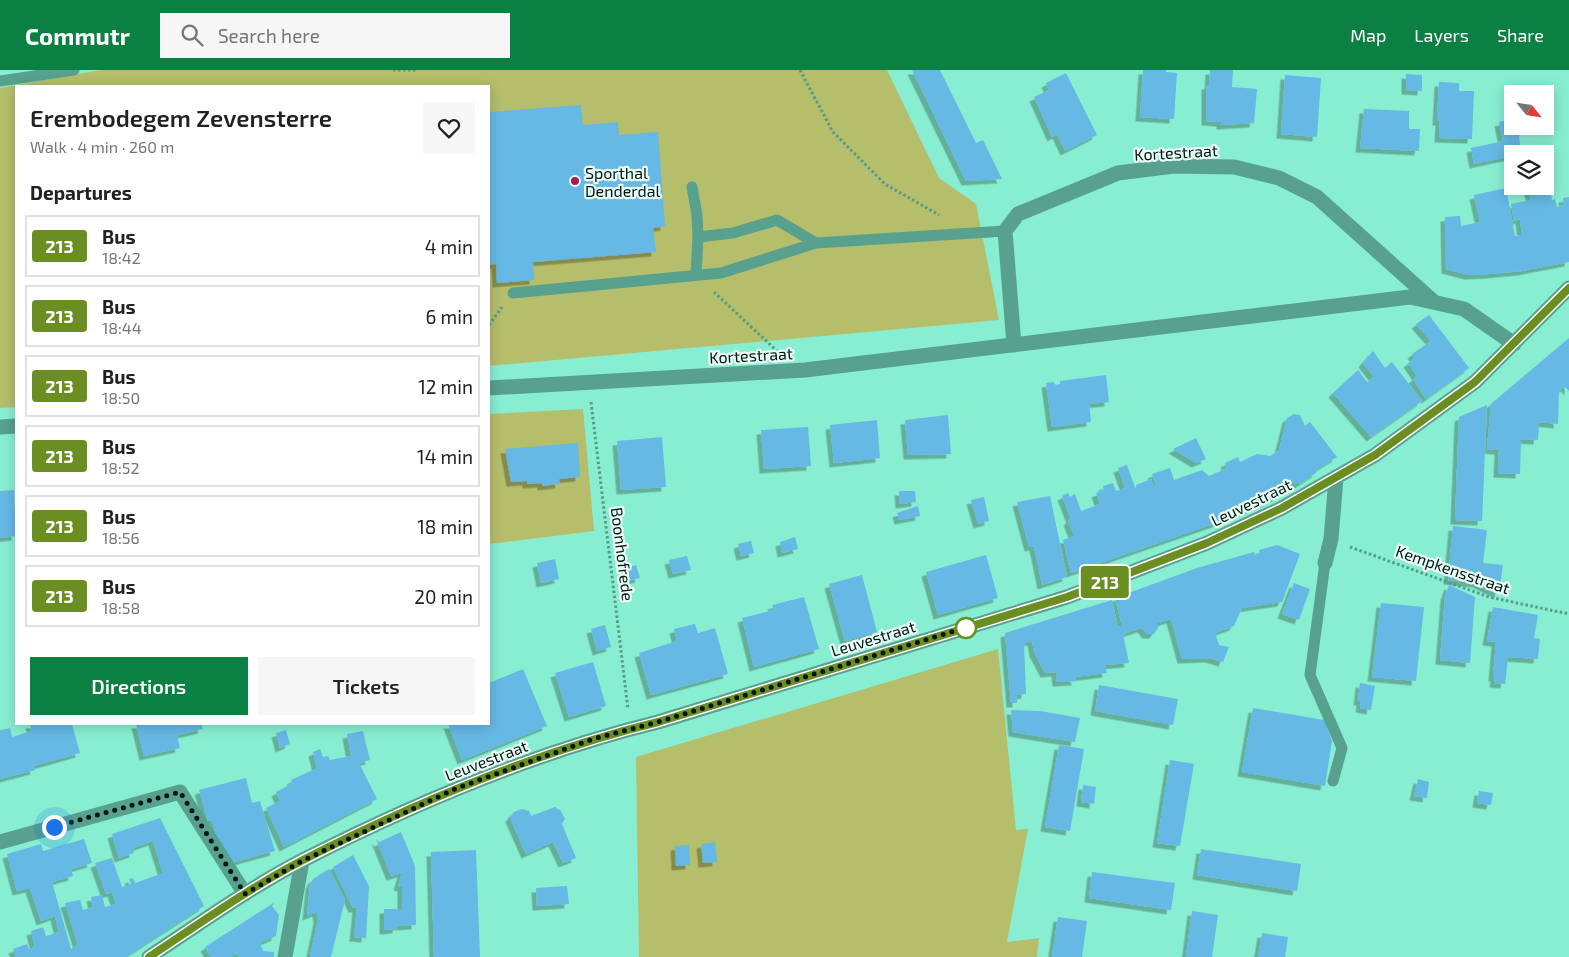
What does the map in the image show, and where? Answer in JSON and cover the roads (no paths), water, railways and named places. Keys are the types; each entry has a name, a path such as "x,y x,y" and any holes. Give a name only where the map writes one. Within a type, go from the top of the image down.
{"street":[{"name":"Kortestraat","path":"1005,231 1018,214 1118,173 1174,166 1234,167 1279,178 1317,197 1434,302"},
{"path":"1005,231 1014,345"},
{"name":"Leuvestraat","path":"149,957 245,894 302,861 457,788 593,739 1067,597 1207,543 1282,508 1375,455 1475,382 1569,288"},
{"name":"Kortestraat","path":"490,388 798,370 1410,297 1464,309 1514,344"},
{"path":"0,427 15,426"},
{"path":"1325,564 1331,539 1336,478"},
{"path":"0,842 180,792 245,894"},
{"path":"286,957 302,861"}],"lane":[{"path":"0,81 74,70"},
{"path":"692,187 697,215 696,275"},
{"path":"698,237 733,233 777,220 816,244"},
{"path":"513,293 721,273 816,244 1005,231"},
{"path":"1325,564 1310,675 1342,748 1333,780"}],"place":[{"name":"Sporthal Denderdal","path":"575,181"}]}
